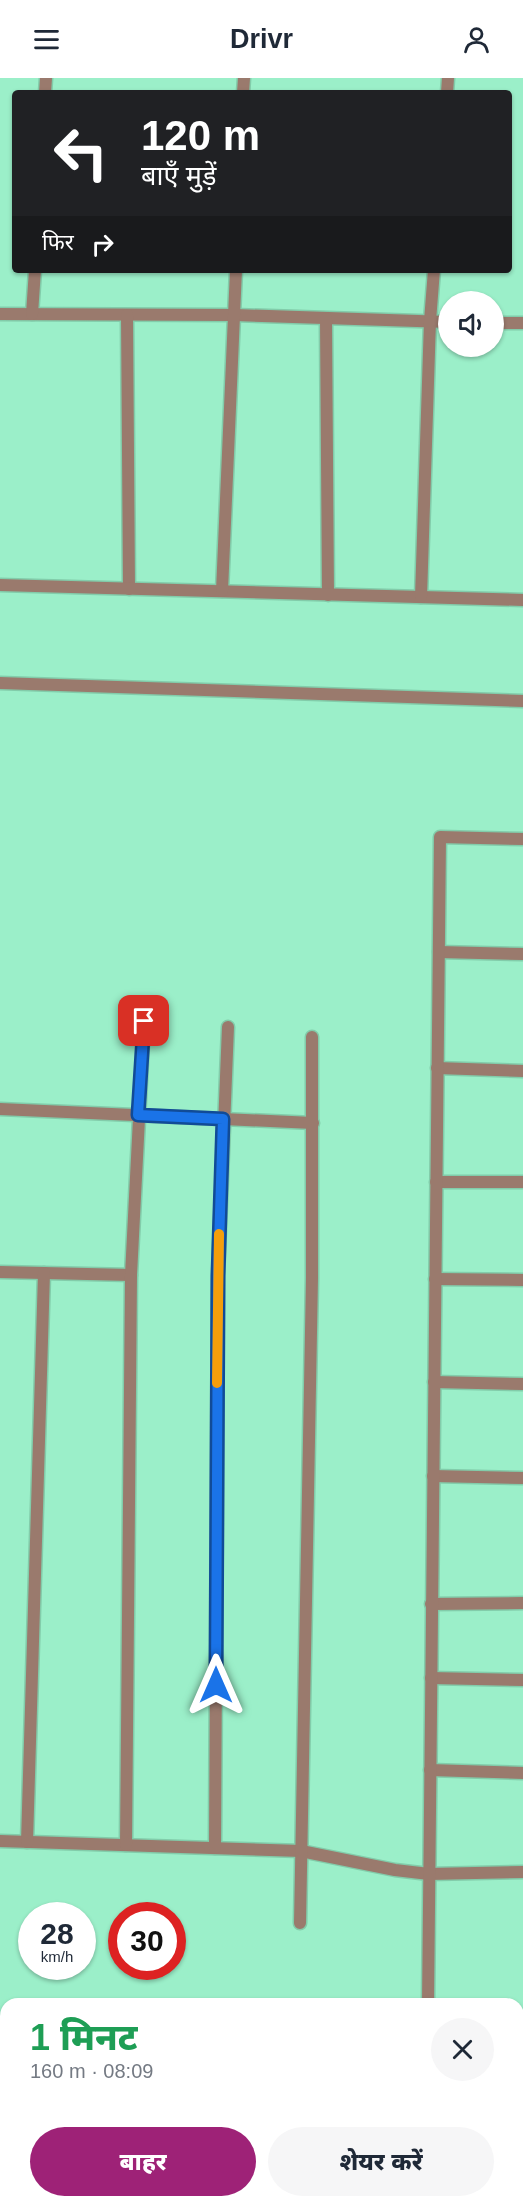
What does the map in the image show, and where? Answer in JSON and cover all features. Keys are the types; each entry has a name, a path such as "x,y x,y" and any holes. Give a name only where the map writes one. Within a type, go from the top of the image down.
{"street":[{"path":"32,314 35,273"},
{"path":"222,591 236,273"},
{"path":"421,597 430,321 434,273"},
{"path":"0,314 235,315 438,321"},
{"path":"127,315 129,589"},
{"path":"326,319 328,595"},
{"path":"504,322 523,323"},
{"path":"0,585 523,600"},
{"path":"0,683 523,701"},
{"path":"428,1998 440,837 523,838"},
{"path":"439,952 523,954"},
{"path":"126,1845 131,1275 144,1021"},
{"path":"215,1848 218,1276 228,1027"},
{"path":"300,1923 312,1301 312,1037"},
{"path":"437,1068 523,1071"},
{"path":"0,1108 313,1123"},
{"path":"436,1182 523,1182"},
{"path":"0,1272 131,1275"},
{"path":"27,1842 44,1273"},
{"path":"435,1279 523,1280"},
{"path":"434,1382 523,1384"},
{"path":"433,1476 523,1479"},
{"path":"432,1604 523,1603"},
{"path":"431,1678 523,1680"},
{"path":"430,1770 523,1773"},
{"path":"0,1841 302,1851 395,1870 429,1874 523,1872"}],"slow traffic":[{"path":"217,1383 219,1234"}],"route":[{"path":"144,1021 138,1115 223,1119 218,1276 216,1685"}]}
